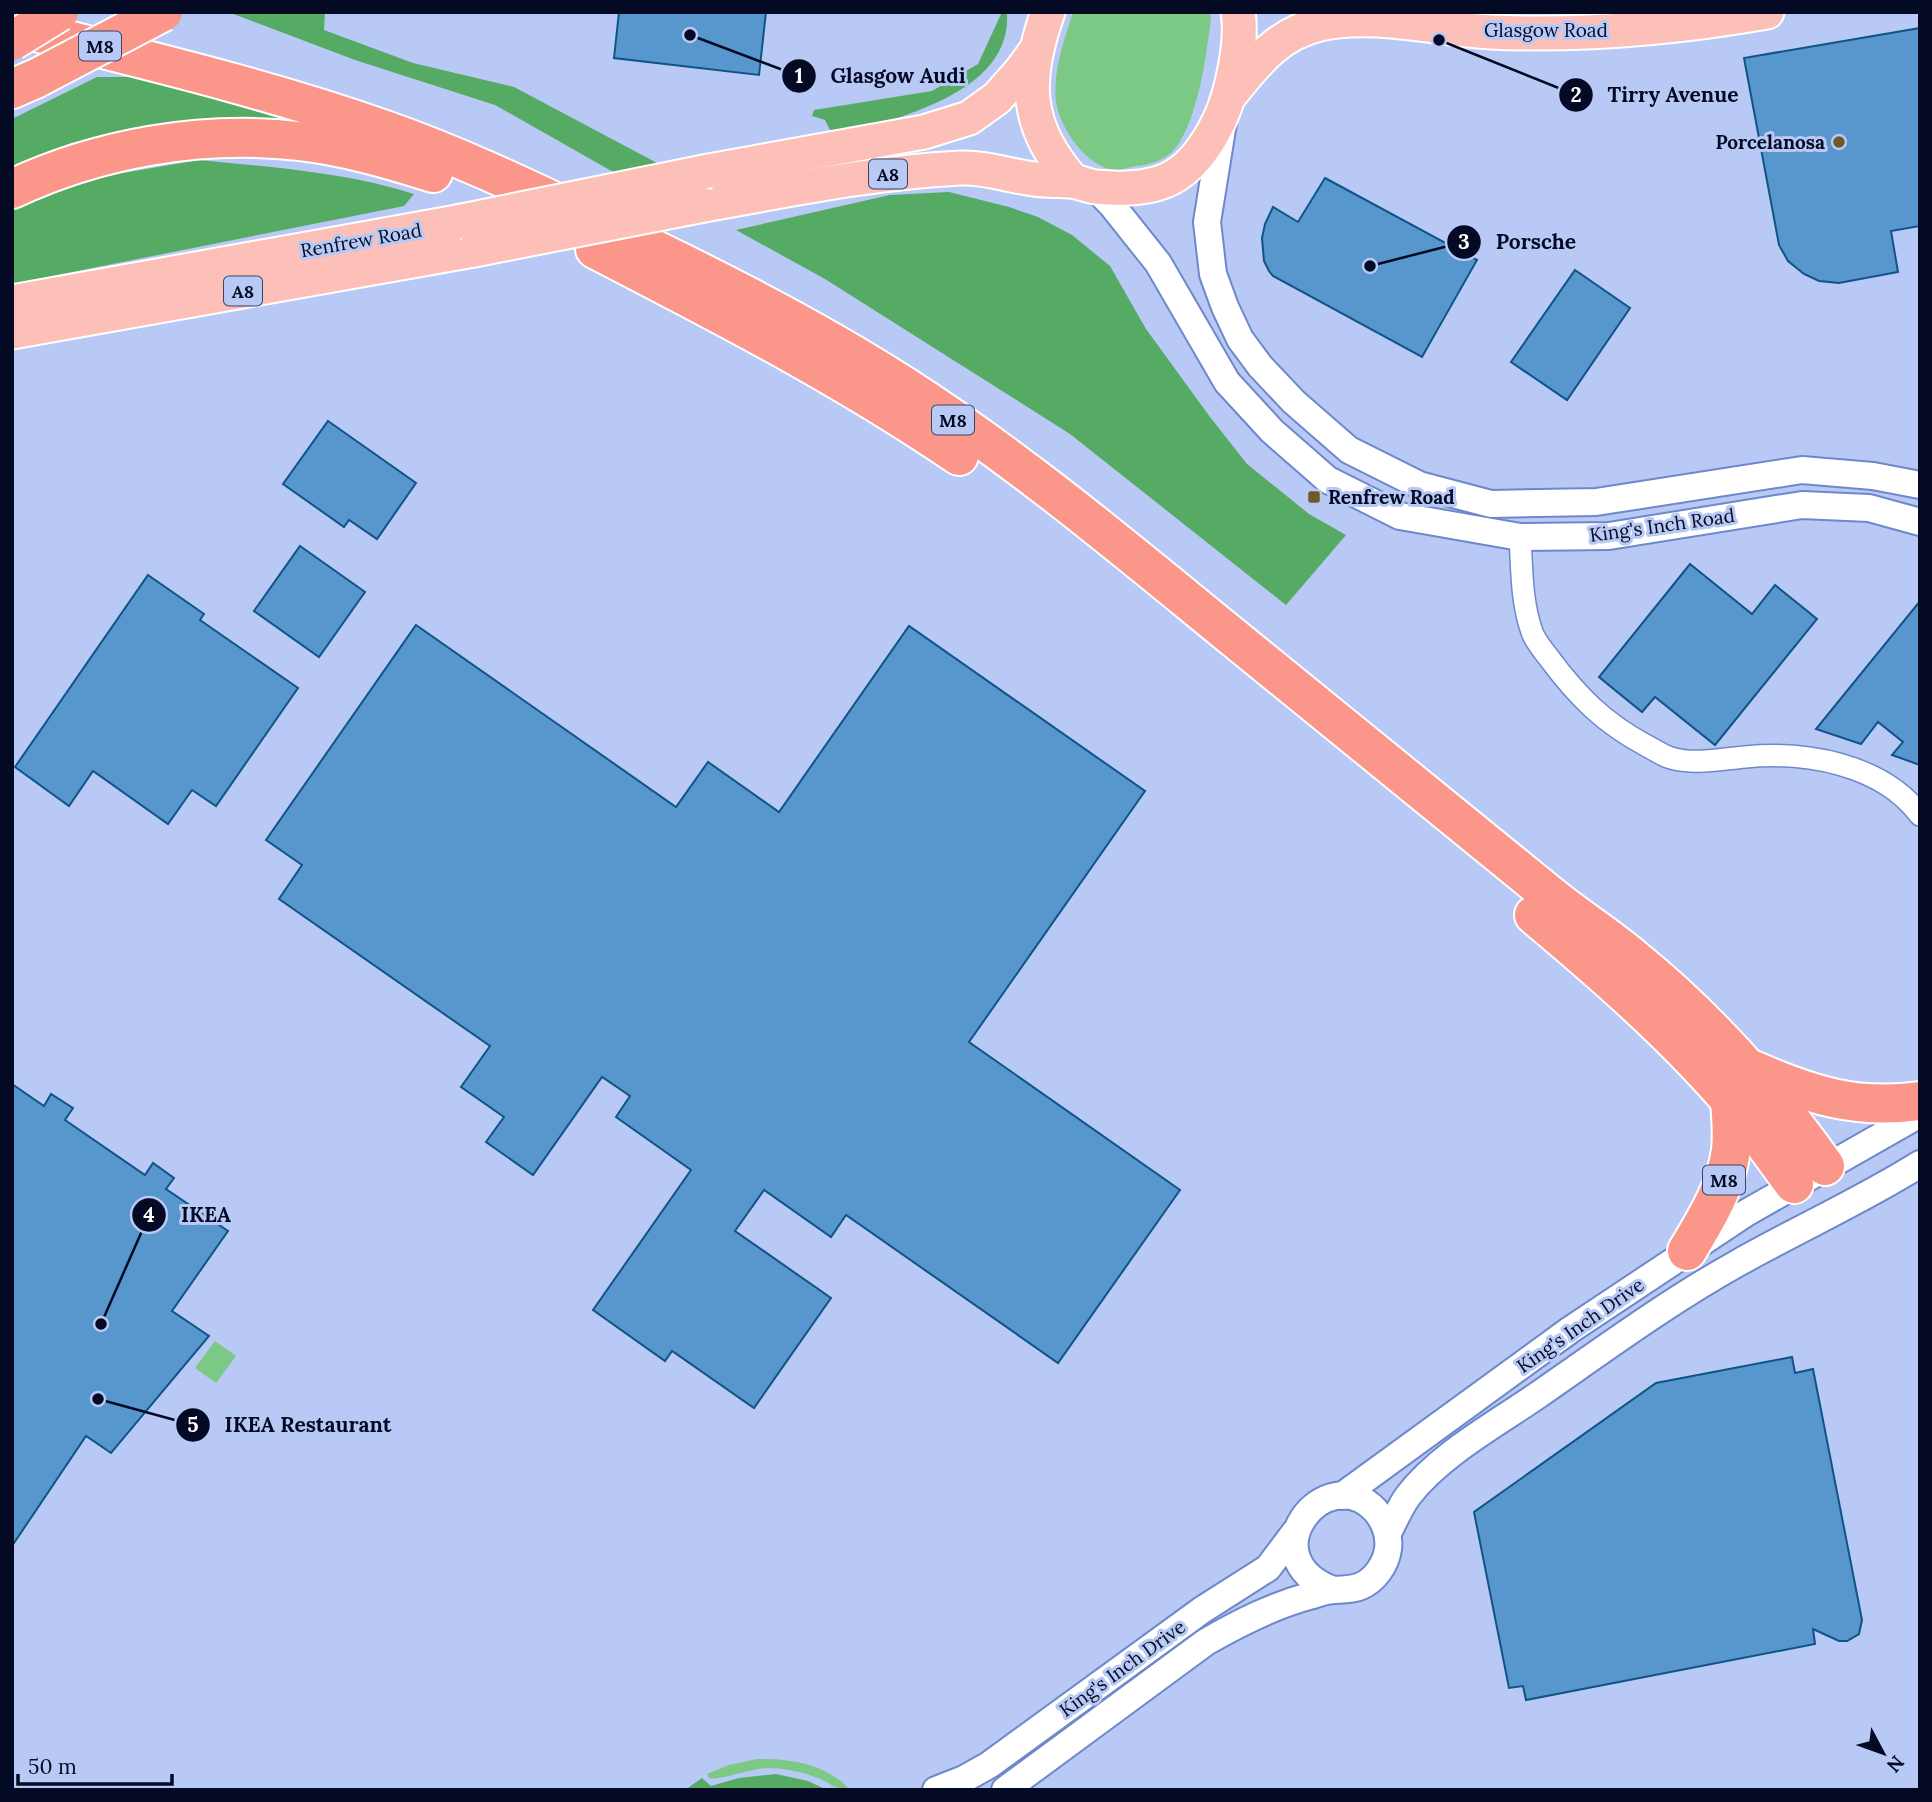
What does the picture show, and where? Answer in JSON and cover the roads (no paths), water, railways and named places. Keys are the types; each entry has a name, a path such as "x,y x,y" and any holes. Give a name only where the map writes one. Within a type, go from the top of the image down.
{"highway":[{"name":"M8","path":"12,41 59,12"},
{"name":"M8","path":"25,83 163,12"},
{"name":"M8","path":"12,26 289,99 453,155 665,254 799,323 863,361 988,443 1132,555 1551,896 1632,957 1707,1024 1739,1084 1810,1175"},
{"name":"M8","path":"12,188 56,171 154,145 212,139 274,139 327,145 388,159 443,176 575,238 849,385 925,433 1066,534 1573,947 1689,1055 1739,1084 1796,1089 1843,1101 1875,1105 1920,1101"},
{"name":"M8","path":"1687,1251 1715,1203 1727,1171 1739,1084"}],"main road":[{"path":"1043,24 1031,77 1037,124 1055,161 1083,184 1143,189 1167,181 1201,154 1227,102 1240,23 1238,12"},
{"name":"Glasgow Road","path":"1227,102 1273,45 1319,24 1399,18 1489,32 1550,33 1692,23 1767,12"},
{"name":"Renfrew Road","path":"12,332 466,236 709,171 925,132 968,118 1002,92 1043,24"},
{"name":"Renfrew Road","path":"12,303 466,236 704,205 901,171 964,167 1000,171 1033,179 1083,184"}],"street":[{"name":"King's Inch Road","path":"1227,102 1207,222 1213,274 1221,297 1240,339 1260,366 1294,402 1349,450 1419,485 1491,504 1595,502 1802,470 1873,476 1920,485"},
{"name":"King's Inch Road","path":"1083,184 1111,204 1158,264 1227,382 1272,431 1328,480 1400,516 1520,537 1609,536 1802,505 1870,508 1920,522"},
{"path":"1520,537 1525,602 1532,634 1573,691 1620,732 1671,758 1714,762 1745,757 1813,757 1888,785 1920,815"},
{"name":"King's Inch Drive","path":"936,1790 989,1765 1202,1610 1268,1568 1312,1506 1326,1498 1342,1496 1570,1330 1687,1251 1810,1175 1920,1114"},
{"name":"King's Inch Drive","path":"1005,1790 1206,1642 1238,1623 1294,1601 1333,1590 1361,1586 1374,1577 1384,1565 1389,1547 1388,1534 1408,1496 1422,1480 1462,1448 1676,1300 1738,1263 1920,1164"},
{"path":"1810,1175 1849,1205"},
{"path":"1810,1175 1817,1222"},
{"path":"1342,1496 1358,1499 1372,1507 1382,1518 1388,1534"},
{"path":"1295,1532 1296,1554 1305,1574 1317,1584 1333,1590"},
{"path":"911,1790 921,1790"}],"place":[{"name":"Glasgow Audi","path":"690,35"},
{"name":"Tirry Avenue","path":"1439,40"},
{"name":"Porcelanosa","path":"1839,142"},
{"name":"Porsche","path":"1370,266"},
{"name":"Renfrew Road","path":"1314,497"},
{"name":"IKEA","path":"101,1324"},
{"name":"IKEA Restaurant","path":"98,1399"}]}
